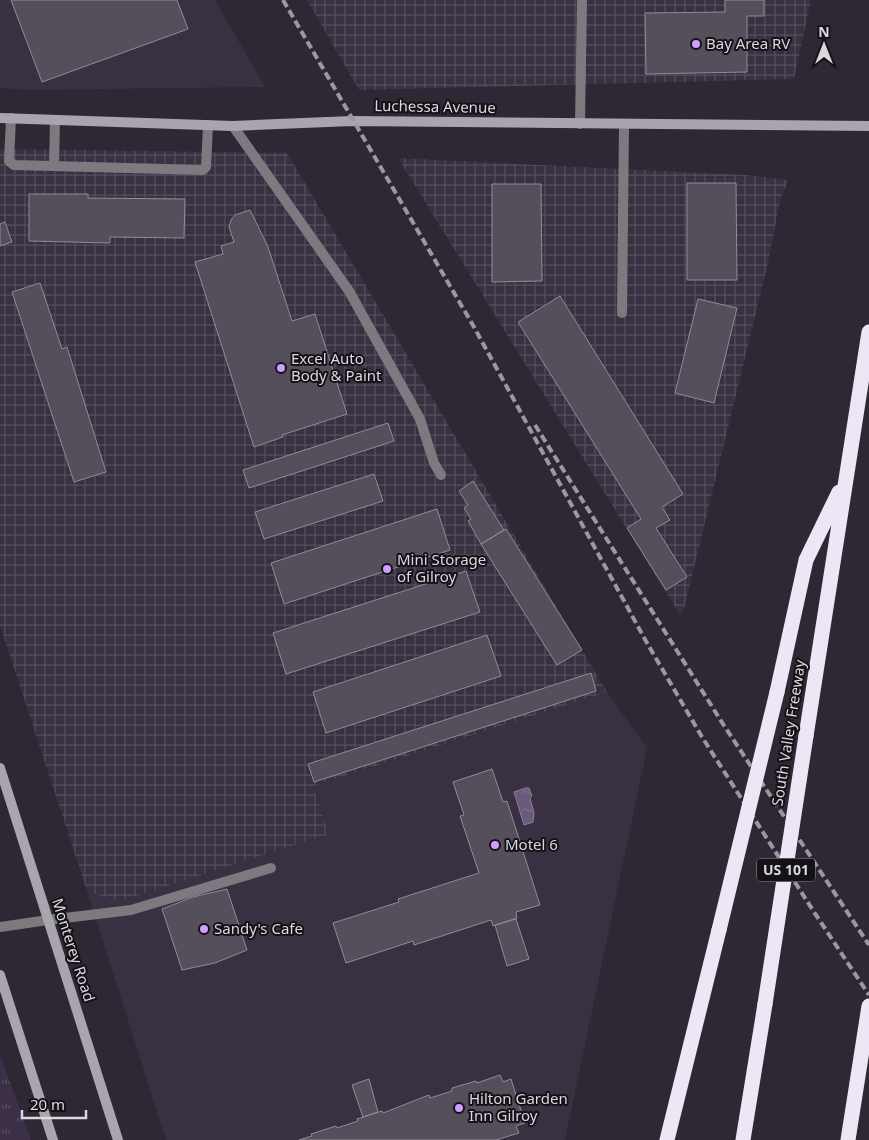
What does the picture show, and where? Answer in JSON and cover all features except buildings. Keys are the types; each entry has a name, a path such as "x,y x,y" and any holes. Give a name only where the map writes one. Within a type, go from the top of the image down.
{"highway":[{"name":"South Valley Freeway","path":"744,1140 869,332"},
{"path":"667,1140 777,692 806,560 846,477"},
{"path":"849,1136 869,1006"}],"street":[{"path":"580,124 582,0"},
{"name":"Luchessa Avenue","path":"0,118 233,126 352,121 869,126"},
{"path":"11,118 9,161 14,165 203,170 206,167 208,125"},
{"path":"54,166 55,120"},
{"path":"622,314 624,124"},
{"path":"233,126 349,291 420,419 434,463 440,475"},
{"name":"Monterey Road","path":"0,768 118,1140"},
{"path":"0,927 131,910 271,868"},
{"path":"0,975 53,1140"}],"shaded area":[{"path":"0,0 215,0 265,87 28,90 0,88"},
{"path":"307,0 811,0 794,79 359,90"},
{"path":"0,149 287,153 607,692 313,786 329,834 120,901 91,893 88,894 0,625"},
{"path":"398,158 745,175 788,180 780,201 768,263 684,609 680,615"},
{"path":"607,692 647,748 565,1140 166,1140 88,894 91,893 120,901 329,834 313,786"}],"green space":[{"path":"0,1055 31,1140 0,1140"}],"water":[{"path":"529,788 532,796 530,798 534,813 533,822 524,825 514,792"}],"railway":[{"path":"283,0 474,327 647,643 702,737 869,995"},
{"path":"535,425 723,724 869,945"}],"place":[{"name":"Bay Area RV","path":"696,44"},
{"name":"Excel Auto Body & Paint","path":"281,368"},
{"name":"Mini Storage of Gilroy","path":"387,569"},
{"name":"Motel 6","path":"495,845"},
{"name":"Sandy's Cafe","path":"204,929"},
{"name":"Hilton Garden Inn Gilroy","path":"459,1108"}]}
